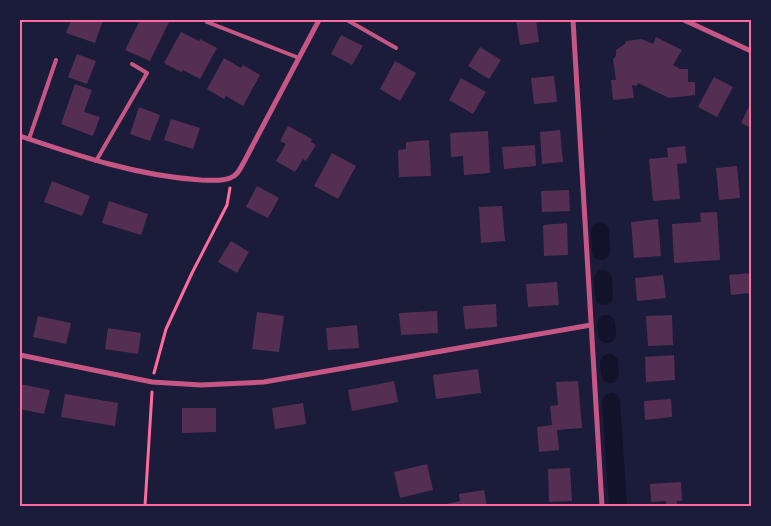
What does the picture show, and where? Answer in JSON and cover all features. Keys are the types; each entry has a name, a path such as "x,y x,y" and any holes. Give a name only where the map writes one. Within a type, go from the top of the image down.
{"street":[{"path":"20,136 96,161 131,170 171,178 227,179 235,175 245,160 319,20"},
{"path":"573,20 602,506"},
{"path":"684,20 751,51"},
{"path":"20,355 152,382 201,385 264,382 591,325"}],"lane":[{"path":"347,20 396,48"},
{"path":"207,22 299,58"},
{"path":"29,139 56,60"},
{"path":"96,161 147,73 132,64"}],"path":[{"path":"146,506 152,382 166,329 227,205 230,190 227,179"}],"building":[{"path":"71,20 103,20 95,43 66,33"},
{"path":"140,20 170,20 150,61 125,50"},
{"path":"516,20 536,20 539,42 520,45"},
{"path":"181,32 217,48 200,79 164,63"},
{"path":"341,35 363,46 352,65 331,54"},
{"path":"656,37 682,50 673,65 678,69 688,69 688,82 695,82 695,95 669,98 638,83 637,86 632,85 634,98 613,100 611,80 616,80 613,59 616,56 616,50 625,44 626,41 642,39 653,44"},
{"path":"480,47 501,60 489,79 468,66"},
{"path":"77,54 96,61 87,84 68,77"},
{"path":"224,58 241,68 243,65 260,75 243,106 226,96 224,99 207,89"},
{"path":"395,61 416,73 400,101 380,89"},
{"path":"554,76 557,102 534,104 531,78"},
{"path":"714,77 733,87 717,117 698,107"},
{"path":"461,78 486,92 473,114 449,100"},
{"path":"75,84 92,90 84,112 100,117 93,136 61,124"},
{"path":"751,102 751,128 741,123"},
{"path":"139,107 160,115 150,141 130,134"},
{"path":"171,119 200,128 193,149 164,140"},
{"path":"288,126 312,139 311,142 316,145 306,161 303,159 295,172 276,161 286,144 280,141"},
{"path":"560,130 563,162 542,164 540,132"},
{"path":"488,131 490,173 464,175 463,156 451,157 450,133"},
{"path":"429,140 431,176 399,177 398,150 406,149 406,142"},
{"path":"535,145 536,166 504,169 502,147"},
{"path":"685,146 687,163 677,164 680,199 653,201 649,159 668,157 667,148"},
{"path":"332,153 356,166 338,199 314,186"},
{"path":"737,166 740,198 719,200 716,168"},
{"path":"52,181 90,196 82,216 44,202"},
{"path":"257,186 279,198 268,218 246,207"},
{"path":"569,190 570,211 542,212 541,191"},
{"path":"109,201 148,214 141,235 102,223"},
{"path":"502,206 505,241 481,243 479,207"},
{"path":"717,212 720,260 674,263 672,224 701,222 700,213"},
{"path":"658,219 661,256 634,258 631,222"},
{"path":"567,223 568,255 544,256 543,225"},
{"path":"231,241 249,252 237,273 218,262"},
{"path":"751,273 751,293 731,295 729,275"},
{"path":"663,275 666,298 637,301 635,278"},
{"path":"557,282 559,305 528,307 526,284"},
{"path":"496,304 497,327 465,329 463,306"},
{"path":"437,311 438,333 401,335 399,313"},
{"path":"257,312 284,316 279,352 252,349"},
{"path":"672,315 673,345 648,346 646,316"},
{"path":"38,316 71,323 66,344 33,337"},
{"path":"357,325 359,348 328,350 326,328"},
{"path":"108,328 141,333 138,354 105,349"},
{"path":"674,355 675,380 646,382 645,357"},
{"path":"478,369 481,393 436,399 433,375"},
{"path":"394,381 398,402 352,411 348,390"},
{"path":"578,381 582,428 557,430 559,450 539,452 537,427 552,425 550,406 558,405 556,382"},
{"path":"20,384 50,390 44,414 20,409"},
{"path":"65,394 118,403 115,426 61,417"},
{"path":"671,399 672,417 645,420 644,401"},
{"path":"303,403 306,424 275,429 272,408"},
{"path":"182,408 216,408 216,432 182,433"},
{"path":"427,464 433,490 400,498 394,472"},
{"path":"570,468 572,501 549,502 548,469"},
{"path":"681,482 682,501 677,501 677,506 667,506 666,501 651,502 650,484"},
{"path":"484,490 487,506 438,506 460,501 459,494"}],"waterway":[{"path":"600,231 601,251"},
{"path":"603,279 604,296"},
{"path":"606,324 607,334"},
{"path":"609,363 610,374"},
{"path":"611,402 618,506"}]}
